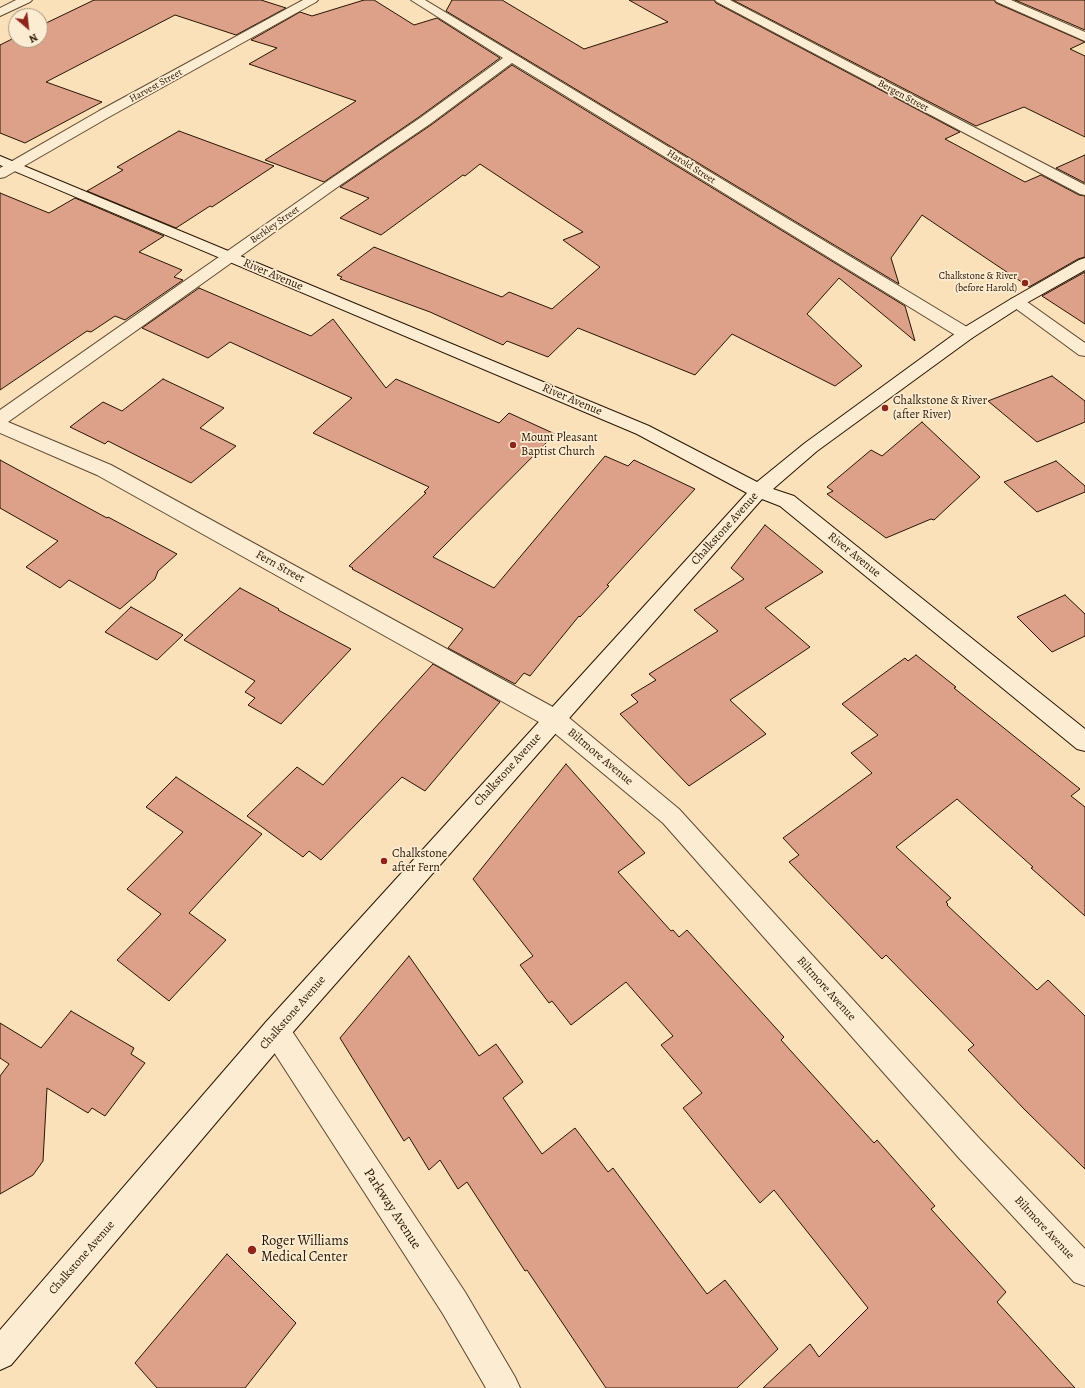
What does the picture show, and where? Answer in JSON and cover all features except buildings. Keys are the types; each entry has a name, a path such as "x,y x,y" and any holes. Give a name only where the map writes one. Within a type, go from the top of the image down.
{"street":[{"path":"0,12 26,0"},
{"name":"Harvest Street","path":"5,167 312,0"},
{"name":"Harold Street","path":"417,0 642,136 796,232 966,334"},
{"name":"Bergen Street","path":"721,0 1085,192"},
{"path":"1001,0 1085,37"},
{"name":"Berkley Street","path":"0,419 425,121 511,58"},
{"name":"River Avenue","path":"5,167 230,257 643,430 759,491 787,501 1085,742"},
{"name":"Chalkstone Avenue","path":"0,1354 276,1032 759,491 811,446 966,334 1017,302 1085,263"},
{"path":"1017,302 1085,351"},
{"name":"Fern Street","path":"0,426 104,470 554,719"},
{"name":"Biltmore Avenue","path":"554,719 671,816 969,1148 1085,1271"},
{"name":"Parkway Avenue","path":"276,1032 454,1303 504,1388"}],"place":[{"name":"Chalkstone & River (before Harold)","path":"1025,283"},
{"name":"Chalkstone & River (after River)","path":"885,408"},
{"name":"Mount Pleasant Baptist Church","path":"513,445"},
{"name":"Chalkstone after Fern","path":"384,861"},
{"name":"Roger Williams Medical Center","path":"252,1250"}]}
